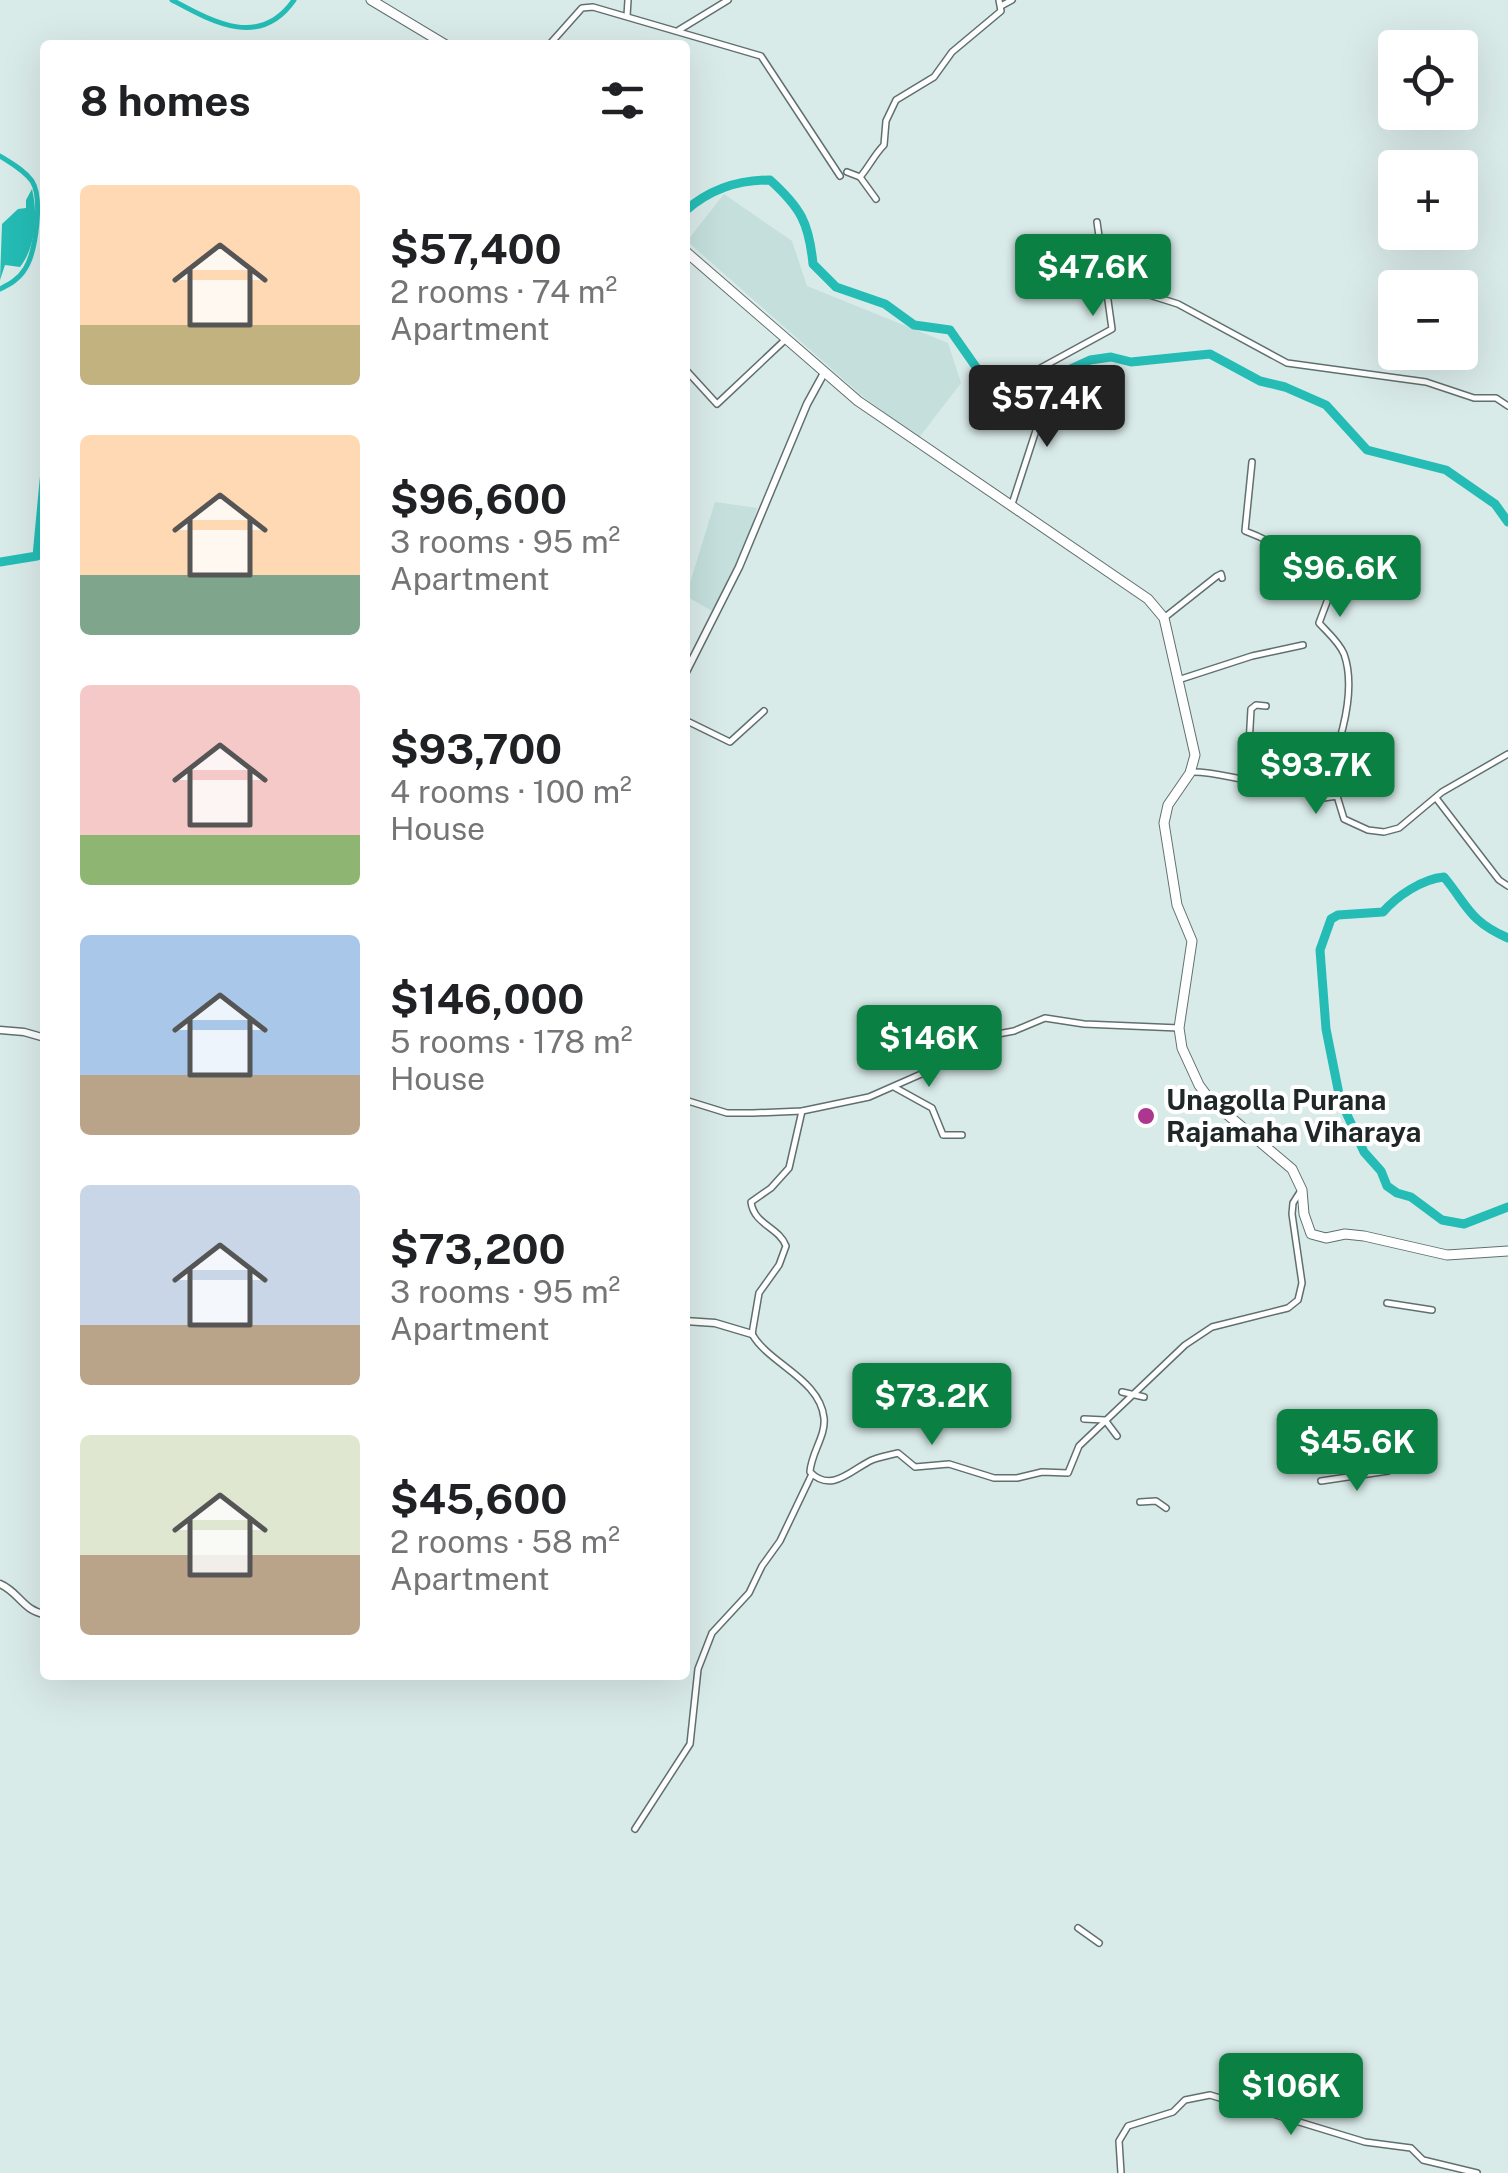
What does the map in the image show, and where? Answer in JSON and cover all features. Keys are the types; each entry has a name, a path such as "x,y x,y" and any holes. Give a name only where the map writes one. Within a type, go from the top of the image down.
{"highway":[{"path":"370,0 438,40"},
{"path":"690,255 858,401 1148,599 1164,618 1196,755 1190,772 1168,805 1164,823 1177,905 1192,941 1178,1028 1183,1053 1210,1100 1283,1158 1302,1190 1310,1234 1318,1238 1364,1236 1447,1255 1508,1250"}],"main road":[{"path":"690,664 739,567 799,420 824,372"},
{"path":"0,1030 40,1037"},
{"path":"690,1321 715,1323 752,1334"},
{"path":"0,1584 8,1587 26,1609 40,1613"}],"street":[{"path":"627,16 628,0"},
{"path":"679,30 728,0"},
{"path":"860,177 884,145 886,121 896,100 934,77 952,52 994,19 1000,3 1012,0"},
{"path":"553,40 586,6 761,56 840,176"},
{"path":"847,172 860,177 876,198"},
{"path":"1011,506 1042,412 1032,380 1037,370 1110,333 1098,222"},
{"path":"1105,281 1178,304 1287,363 1426,382 1474,398 1496,398 1508,406"},
{"path":"690,374 717,404 786,340"},
{"path":"1252,462 1245,531 1267,539 1323,585 1328,599 1319,623 1346,659 1350,680 1344,730 1317,800"},
{"path":"1164,618 1218,574 1222,578"},
{"path":"1178,680 1252,656 1303,645"},
{"path":"1247,780 1251,709 1266,706"},
{"path":"690,722 730,742 764,711"},
{"path":"1190,772 1262,782 1271,773 1295,783 1317,800 1338,796 1344,818 1368,830 1384,832 1400,828 1436,798 1508,754"},
{"path":"1436,798 1499,880 1508,886"},
{"path":"690,1102 727,1114 802,1110 869,1097 944,1064 987,1036 1045,1018 1084,1024 1178,1028"},
{"path":"894,1087 932,1108 944,1135 962,1135"},
{"path":"635,1828 690,1744 698,1669 712,1633 749,1593 780,1541 812,1474 812,1456 824,1428 822,1410 809,1390 752,1334 759,1293 786,1246 779,1234 758,1218 751,1202 789,1168 802,1110"},
{"path":"812,1474 832,1482 869,1461 898,1453 915,1466 949,1464 994,1478 1068,1473 1074,1453 1185,1346 1212,1328 1288,1308 1298,1300 1302,1283 1292,1203 1302,1190"},
{"path":"1387,1303 1432,1310"},
{"path":"1122,1392 1144,1397"},
{"path":"1084,1419 1105,1420"},
{"path":"1105,1420 1117,1436"},
{"path":"1322,1481 1388,1472"},
{"path":"1140,1502 1156,1501 1166,1508"},
{"path":"1078,1928 1099,1944"},
{"path":"1120,2173 1119,2141 1128,2126 1172,2112 1186,2100 1210,2095 1365,2142 1412,2148 1423,2160 1476,2173"}],"shaded area":[{"path":"724,194 792,241 807,286 948,343 961,383 918,439 860,394 690,244 690,237"},
{"path":"715,502 757,508 744,554 712,611 690,598 690,583"}],"water":[{"path":"32,189 35,219 29,250 20,267 5,265 0,280 2,224 18,209 26,208"}],"waterway":[{"path":"172,0 236,27 266,24 294,0"},
{"path":"0,156 32,181 38,212 29,261 20,276 0,289"},
{"path":"690,207 724,187 770,180 796,208 806,227 813,264 836,287 885,304 914,325 950,330 983,377 1008,398 1090,360 1111,357 1131,362 1210,354 1260,381 1326,405 1367,450 1446,470 1495,504 1508,522"},
{"path":"0,562 37,556 40,524"},
{"path":"1508,938 1477,919 1444,877 1410,889 1383,912 1338,915 1331,919 1320,950 1326,1029 1340,1099 1364,1152 1381,1171 1387,1186 1411,1197 1442,1220 1464,1224 1508,1207"}],"place":[{"name":"Unagolla Purana Rajamaha Viharaya","path":"1146,1116"}]}
